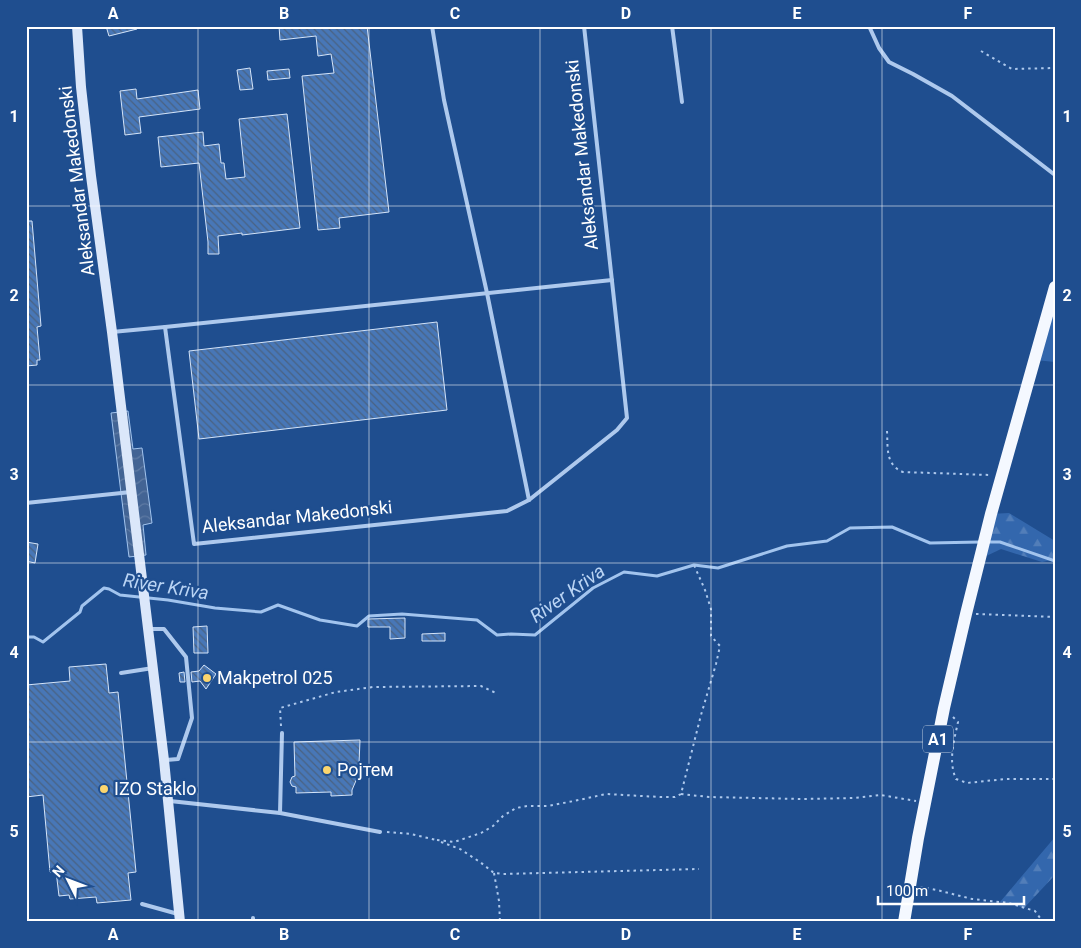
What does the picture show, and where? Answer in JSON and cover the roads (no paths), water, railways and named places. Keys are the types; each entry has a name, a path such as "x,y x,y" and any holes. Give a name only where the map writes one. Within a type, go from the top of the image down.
{"main road":[{"name":"Aleksandar Makedonski","path":"77,26 81,87 91,176 148,629"},
{"name":"A1","path":"904,922 918,838 944,708 966,614 991,514 1055,287"},
{"path":"148,629 180,918"}],"lane":[{"path":"432,26 444,100 487,293 529,500"},
{"name":"Aleksandar Makedonski","path":"165,328 194,544 507,511 529,500 617,430 627,418 584,26"},
{"path":"672,26 682,102"},
{"path":"869,26 888,62 952,96 1055,174"},
{"path":"112,332 165,328 612,280"},
{"path":"26,503 131,492"},
{"path":"148,629 164,628 186,657 192,718 178,759 164,760"},
{"path":"121,673 153,668"},
{"path":"280,813 282,733"},
{"path":"168,801 280,813 380,832"},
{"path":"142,904 180,918"}],"water":[{"path":"128,411 133,449 142,448 152,523 143,525 146,555 129,557 111,413"}],"waterway":[{"name":"River Kriva","path":"26,637 34,637 43,642 80,612 82,606 104,588 120,595 168,600 215,608 261,612 278,605 320,620 357,626 369,616 402,614 477,620 497,635 535,635 593,588 624,572 657,576 694,565 718,568 787,546 827,541 850,528 892,527 930,543 980,542"},
{"name":"River Kriva","path":"986,542 1000,542 1055,561"}],"place":[{"name":"Makpetrol 025","path":"207,678"},
{"name":"Ројтем","path":"327,770"},
{"name":"IZO Staklo","path":"104,789"}]}
